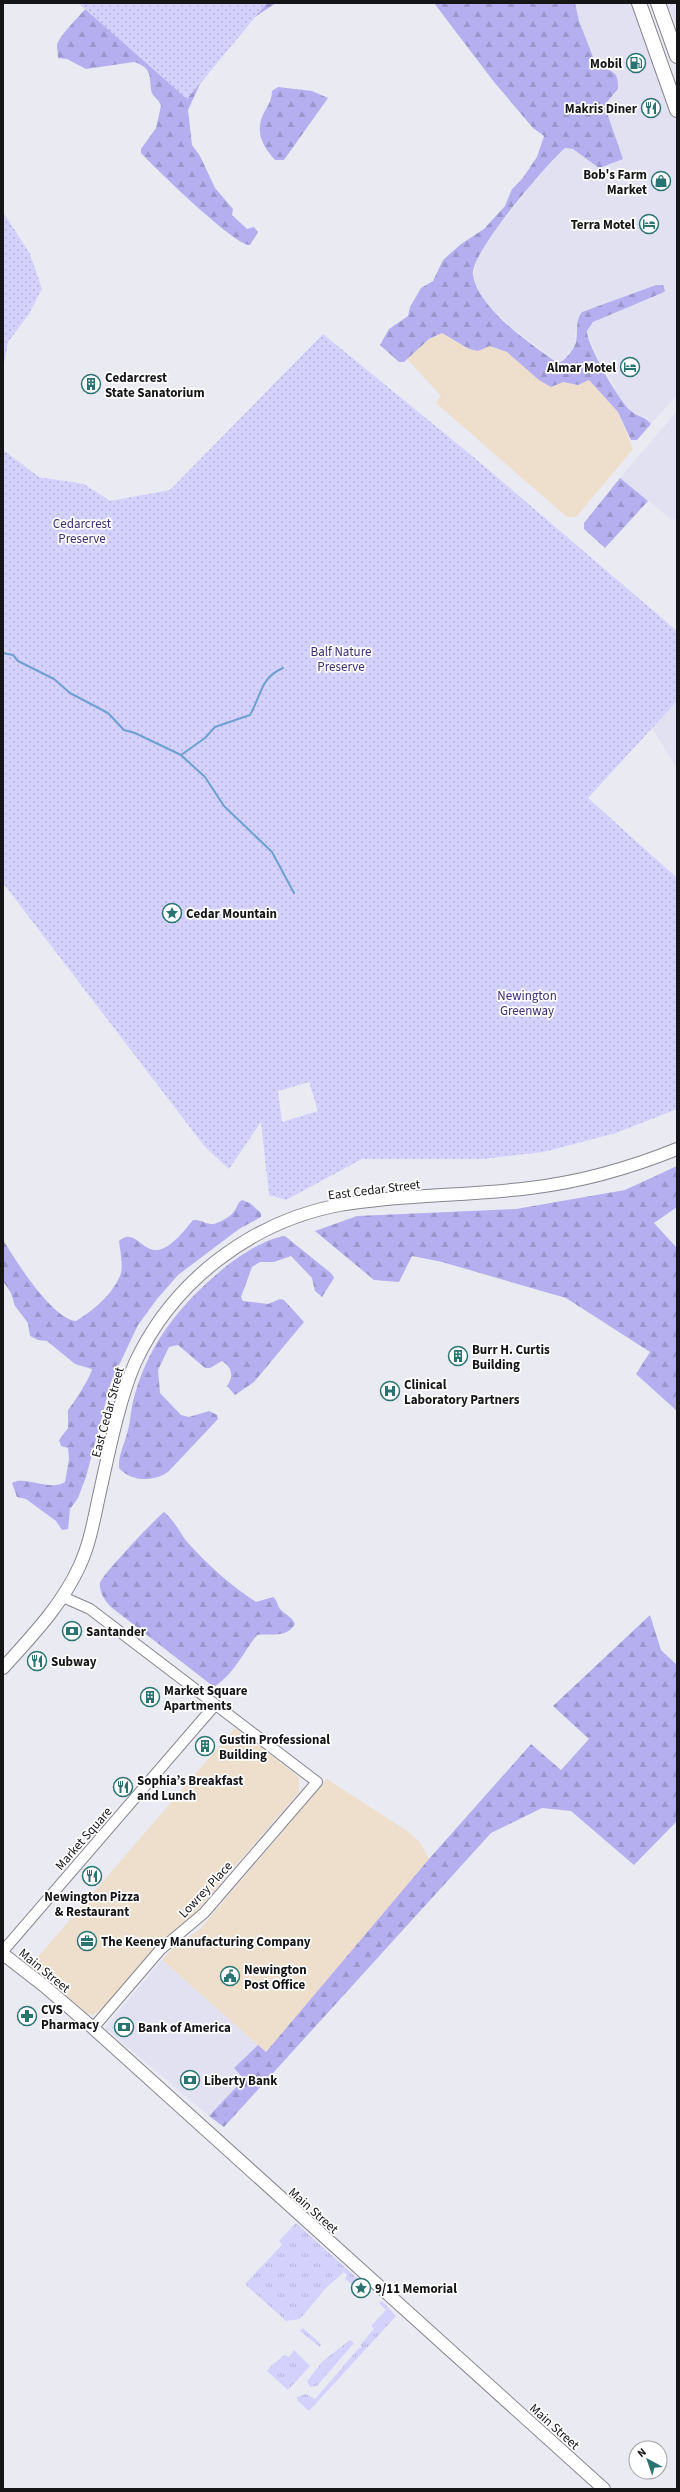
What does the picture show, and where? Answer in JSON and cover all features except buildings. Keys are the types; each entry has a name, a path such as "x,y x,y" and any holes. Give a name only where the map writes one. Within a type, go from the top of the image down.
{"highway":[{"path":"639,3 677,110"},
{"path":"658,3 677,56 660,60"}],"main road":[{"name":"East Cedar Street","path":"3,1668 39,1629 63,1597 80,1564 91,1534 128,1380 146,1341 170,1306 198,1276 237,1246 272,1227 302,1214 358,1202 543,1186 608,1172 677,1149"},
{"name":"Main Street","path":"3,1953 93,2028 604,2489"}],"street":[{"path":"63,1597 90,1609 215,1705"},
{"name":"Lowrey Place","path":"93,2028 160,1950 204,1913 317,1782 215,1705"},
{"name":"Market Square","path":"3,1953 215,1705"}],"shaded area":[{"path":"575,3 635,3 677,124 677,395 651,424 647,418 630,411 616,394 614,385 597,358 587,331 593,322 656,296 662,293 665,288 656,285 582,312 575,334 576,343 562,361 558,363 512,328 493,310 481,296 473,276 477,259 488,240 534,182 565,148 573,149 590,159 597,167 623,159 606,110 607,102 616,93 615,72 595,62 579,21"},
{"path":"667,3 677,3 677,29 671,12"},
{"path":"442,333 469,349 478,351 490,346 507,352 539,380 551,387 563,382 578,385 589,380 618,412 633,449 576,517 567,517 436,403 441,396 407,359 412,352 430,339"},
{"path":"677,411 677,518 672,520 620,478"},
{"path":"677,701 677,769 652,728"},
{"path":"235,1728 299,1777 299,1792 187,1922 161,1941 106,2006 93,2015 88,2014 31,1965"},
{"path":"327,1779 407,1831 419,1841 429,1859 266,2052 162,1960 175,1946 199,1930"},
{"path":"162,1960 258,2045 234,2068 244,2079 209,2116 105,2028"}],"green space":[{"path":"78,3 267,3 187,99"},
{"path":"91,3 276,3 250,20 200,84 188,110 192,145 200,156 215,188 233,209 232,215 247,229 254,227 258,232 250,245 242,242 213,220 141,153 141,149 156,128 161,106 152,93 148,71 145,68 134,62 86,69 67,59 58,58 58,41"},
{"path":"434,3 575,3 579,21 595,62 612,71 617,77 618,89 607,102 606,110 623,159 599,168 573,149 565,148 542,172 496,230 475,264 473,275 477,288 495,313 507,325 558,363 566,357 575,345 578,319 582,312 656,285 663,285 665,291 662,293 593,322 587,331 592,348 619,397 631,411 646,419 651,424 637,440 631,440 618,412 589,380 578,385 563,382 551,387 539,380 507,352 490,346 478,351 469,349 442,333 429,339 404,362 399,362 380,345 389,329 408,316 410,307 421,288 433,281 443,260 461,244 484,229 505,206 512,189 522,179 537,157 544,136 533,128 494,82"},
{"path":"278,87 312,91 328,98 284,160 275,160 264,145 260,135 260,123 262,117 270,101 272,91"},
{"path":"3,212 30,254 42,289 29,314 8,342 3,369"},
{"name":"Balf Nature Preserve","path":"323,334 477,460 677,631 677,701 588,798 677,878 677,1109 616,1133 543,1152 483,1159 362,1159 286,1200 269,1195 261,1122 229,1169 205,1147 3,883 3,450 39,477 84,484 110,501 170,490","holes":["309,1082 318,1111 282,1122 278,1091"]},
{"path":"620,478 648,501 605,548 584,529 584,523"},
{"path":"677,1166 677,1207 654,1223 677,1248 677,1411 636,1374 650,1352 566,1298 442,1262 412,1256 399,1282 374,1280 315,1231 357,1216 516,1209 625,1190"},
{"path":"242,1200 250,1203 261,1213 261,1217 239,1229 178,1275 157,1299 138,1325 111,1382 86,1477 78,1498 70,1509 68,1529 62,1530 56,1521 26,1499 17,1497 12,1483 24,1481 45,1485 59,1485 65,1482 69,1459 68,1448 61,1446 59,1440 68,1428 68,1410 82,1390 92,1369 75,1364 47,1341 38,1340 30,1336 28,1323 15,1306 11,1293 3,1281 3,1240 35,1288 56,1310 67,1318 76,1321 103,1300 118,1280 122,1265 119,1241 124,1237 134,1238 152,1250 163,1249 173,1242 193,1220 199,1220 209,1224 217,1223 234,1212 239,1202"},
{"path":"285,1236 332,1274 334,1278 322,1297 315,1291 312,1278 291,1256 274,1262 260,1262 252,1267 241,1297 243,1301 268,1304 280,1299 284,1300 304,1322 254,1382 235,1395 227,1386 231,1379 231,1372 225,1363 222,1361 210,1368 205,1368 178,1345 169,1347 158,1370 160,1393 181,1415 189,1417 209,1411 217,1415 218,1419 168,1472 156,1478 150,1479 136,1478 124,1473 119,1468 119,1463 128,1430 135,1394 149,1357 169,1324 194,1295 230,1263 261,1244 278,1237"},
{"path":"164,1512 168,1515 188,1543 220,1575 256,1602 273,1597 283,1612 291,1618 295,1624 291,1629 282,1634 257,1635 233,1670 214,1687 111,1607 100,1590 100,1583 118,1559"},
{"path":"650,1615 661,1650 677,1665 677,1821 634,1865 571,1811 542,1808 491,1833 224,2127 209,2116 244,2079 234,2068 258,2045 266,2052 429,1859 531,1744 561,1770 589,1739 553,1706"},
{"path":"296,2223 370,2290 366,2295 345,2279 347,2275 344,2272 326,2288 300,2319 286,2321 245,2284 282,2245 279,2241"},
{"path":"382,2301 396,2316 309,2411 297,2400 297,2397 306,2394 315,2399 359,2348 362,2347 360,2345 374,2329 371,2326 386,2310 379,2303"},
{"path":"303,2328 321,2344 320,2347 300,2331"},
{"path":"350,2340 354,2343 317,2386 310,2387 307,2381 323,2361"},
{"path":"294,2350 310,2366 288,2390 267,2371 273,2364 285,2355 289,2357"}],"waterway":[{"path":"3,653 13,655 18,661 54,679 70,693 108,713 124,730 135,733 181,755 205,777 224,806 272,852 294,893"},
{"path":"181,755 205,738 215,727 250,715 262,687 275,672 283,668"}],"place":[{"name":"Mobil","path":"636,63"},
{"name":"Makris Diner","path":"651,108"},
{"name":"Bob's Farm Market","path":"661,181"},
{"name":"Terra Motel","path":"649,224"},
{"name":"Almar Motel","path":"630,367"},
{"name":"Cedarcrest State Sanatorium","path":"91,384"},
{"name":"Cedar Mountain","path":"172,913"},
{"name":"Burr H. Curtis Building","path":"458,1356"},
{"name":"Clinical Laboratory Partners","path":"390,1391"},
{"name":"Santander","path":"72,1631"},
{"name":"Subway","path":"37,1661"},
{"name":"Market Square Apartments","path":"150,1697"},
{"name":"Gustin Professional Building","path":"205,1746"},
{"name":"Sophia’s Breakfast and Lunch","path":"123,1787"},
{"name":"Newington Pizza & Restaurant","path":"92,1876"},
{"name":"The Keeney Manufacturing Company","path":"87,1941"},
{"name":"Newington Post Office","path":"230,1976"},
{"name":"CVS Pharmacy","path":"27,2016"},
{"name":"Bank of America","path":"124,2027"},
{"name":"Liberty Bank","path":"190,2080"},
{"name":"9/11 Memorial","path":"361,2288"}],"park label":[{"name":"Cedarcrest Preserve","path":"82,530"},
{"name":"Newington Greenway","path":"527,1002"}]}
